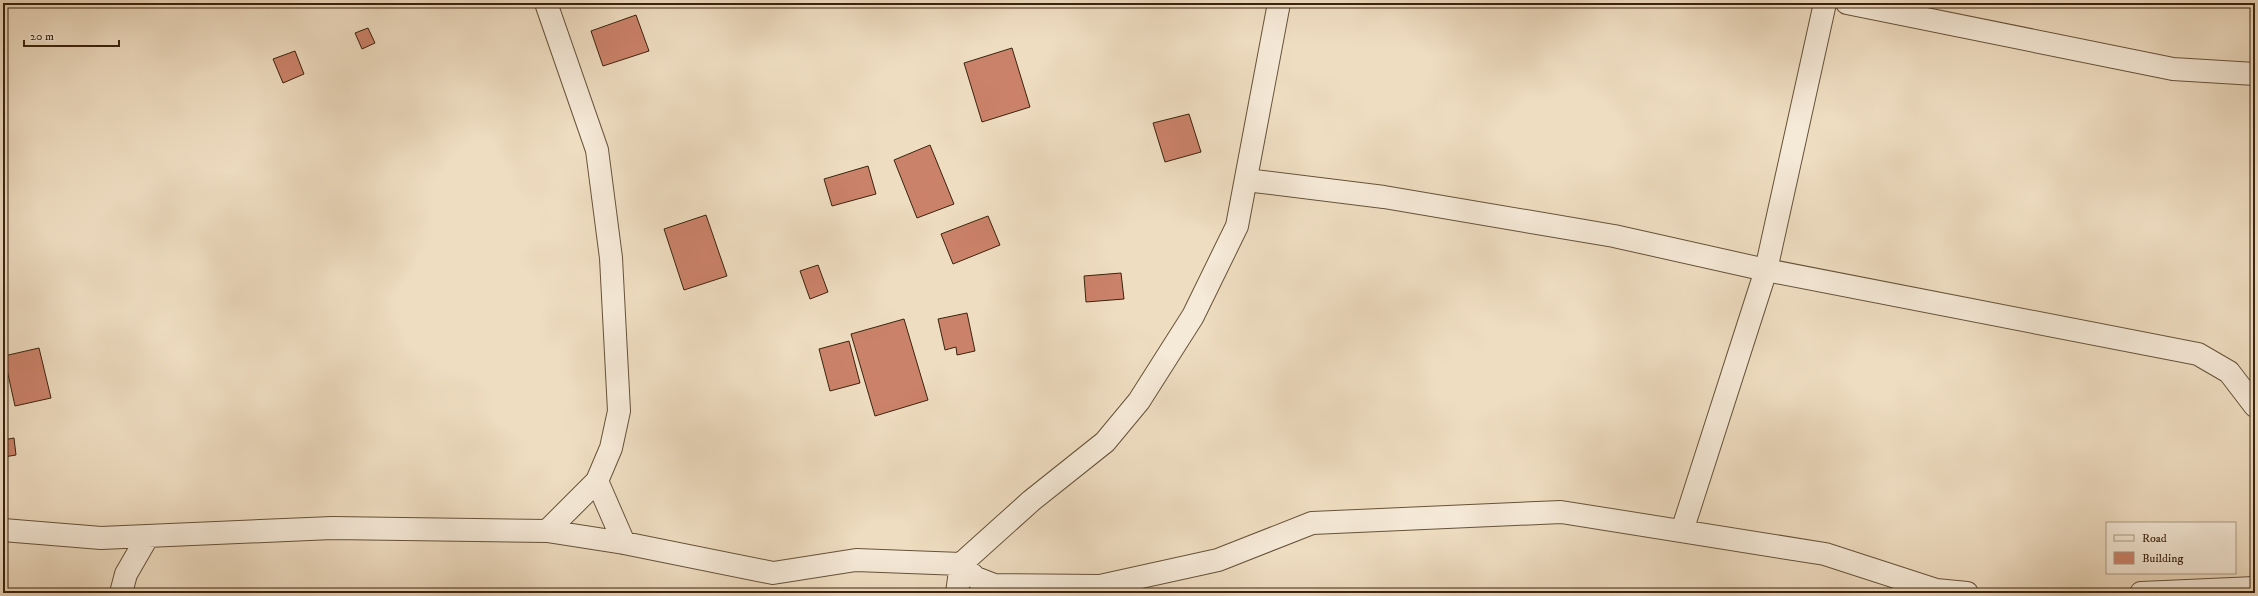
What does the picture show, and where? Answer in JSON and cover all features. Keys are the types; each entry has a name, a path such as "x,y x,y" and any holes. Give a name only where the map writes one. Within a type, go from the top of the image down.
{"street":[{"path":"546,3 597,150 611,258 619,411 610,448 597,482 547,531"},
{"path":"957,593 961,564 1031,501 1105,442 1139,401 1193,316 1237,226 1279,3"},
{"path":"1682,531 1766,270 1825,3"},
{"path":"1847,3 2173,69 2255,74"},
{"path":"1246,180 1384,196 1614,236 1766,270 2198,354 2229,372 2255,406"},
{"path":"597,482 624,543"},
{"path":"3,530 101,538 332,528 547,531 624,543 773,574 856,560 961,564 976,578 994,585 1100,586 1218,560 1312,523 1561,512 1825,554 1936,590 1967,593"},
{"path":"121,593 126,574 148,536"},
{"path":"2141,593 2255,588"}],"building":[{"path":"636,15 649,51 603,66 591,31"},
{"path":"368,28 375,43 362,49 355,33"},
{"path":"1012,48 1030,107 982,122 964,63"},
{"path":"295,51 304,74 283,83 273,59"},
{"path":"1189,114 1201,152 1165,162 1153,123"},
{"path":"930,145 954,204 917,218 894,160"},
{"path":"868,166 876,194 832,206 824,179"},
{"path":"706,215 727,276 684,290 664,229"},
{"path":"988,216 1000,245 953,264 941,234"},
{"path":"818,265 828,292 810,299 800,271"},
{"path":"1121,273 1124,299 1086,302 1084,276"},
{"path":"967,313 975,351 957,355 956,347 945,350 938,319"},
{"path":"904,319 928,400 875,416 851,334"},
{"path":"849,341 860,383 830,391 819,349"},
{"path":"39,348 51,398 15,406 4,356"},
{"path":"14,438 16,455 4,457 3,440"}]}
